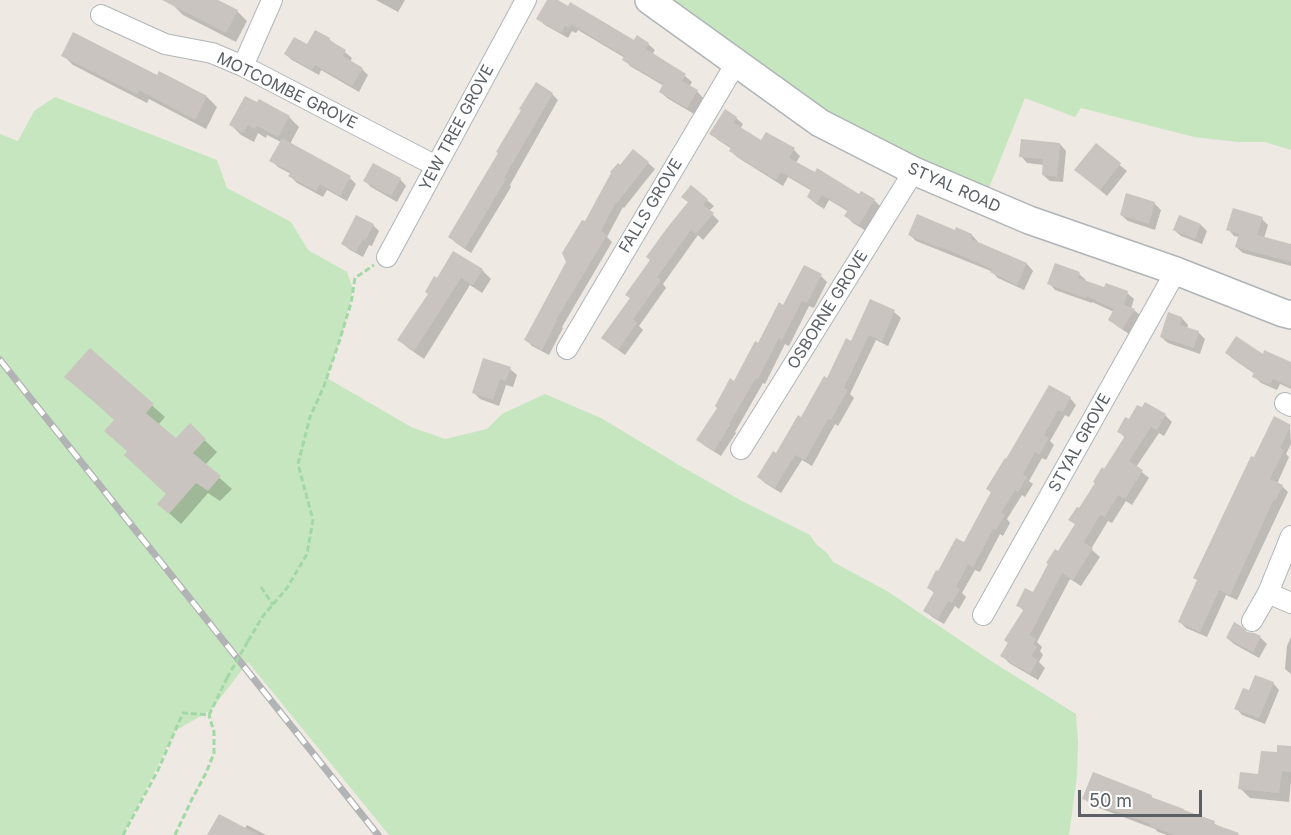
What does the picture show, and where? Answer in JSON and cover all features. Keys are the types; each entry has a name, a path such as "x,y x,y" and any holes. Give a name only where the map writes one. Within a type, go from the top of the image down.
{"main road":[{"name":"STYAL ROAD","path":"649,0 820,123 914,171 1029,220 1176,271 1291,315"}],"street":[{"path":"243,66 272,0"},
{"name":"YEW TREE GROVE","path":"387,257 526,0"},
{"name":"MOTCOMBE GROVE","path":"100,15 165,44 212,54 243,66 436,166"},
{"name":"FALLS GROVE","path":"567,350 736,63"},
{"name":"OSBORNE GROVE","path":"741,449 914,171"},
{"name":"STYAL GROVE","path":"983,615 1176,271"},
{"path":"1252,621 1268,593 1291,536"},
{"path":"1268,593 1291,603"}],"path":[{"path":"175,835 214,753 214,732 209,715 248,640 263,616 287,588 307,554 313,520 298,464 310,417 324,386 340,339 356,279 387,257"},
{"path":"261,587 273,605"},
{"path":"123,835 158,770 183,713 209,715"}],"green space":[{"path":"663,0 1291,0 1291,150 1265,142 1239,142 1194,137 1081,108 1075,117 1025,98 987,193 833,121"},
{"path":"55,97 217,160 227,188 291,222 308,250 347,272 353,289 343,331 327,378 411,427 445,439 487,429 502,414 545,394 601,418 742,501 810,535 833,562 887,591 991,661 1076,714 1077,776 1069,835 389,835 248,662 211,710 175,731 123,835 0,835 0,134 18,141 34,111"}],"building":[{"path":"162,0 218,0 238,10 226,33"},
{"path":"547,0 558,0 568,6 570,2 634,40 637,35 649,43 646,49 686,74 682,81 698,90 687,108 659,92 663,84 622,60 624,56 571,24 569,28 565,26 561,33 536,19"},
{"path":"315,30 346,50 343,56 363,68 352,86 315,65 312,70 284,54 294,37 307,44"},
{"path":"73,32 157,75 159,71 207,96 195,120 139,90 137,94 61,56"},
{"path":"536,82 553,93 465,248 448,237 498,153 496,152 521,110 519,109"},
{"path":"245,96 257,102 259,99 290,116 278,137 257,126 255,129 248,125 243,133 229,125"},
{"path":"725,109 737,117 734,123 761,140 766,132 795,148 789,158 815,172 817,168 859,194 861,191 875,199 859,225 844,216 848,210 822,195 817,203 807,197 811,189 781,172 776,180 729,151 731,147 709,134"},
{"path":"282,138 351,176 340,196 320,184 316,191 288,176 291,172 269,161"},
{"path":"1021,139 1060,143 1057,177 1042,175 1043,159 1019,157"},
{"path":"1096,143 1121,163 1100,190 1074,170"},
{"path":"633,149 649,162 616,202 601,231 607,235 556,320 542,350 524,340 566,262 562,253 582,220 585,221 610,172 618,163 620,165"},
{"path":"373,163 401,178 391,196 363,181"},
{"path":"691,185 708,199 703,205 714,213 696,234 691,230 657,277 661,280 633,319 637,323 618,350 601,338 630,298 625,295 650,260 646,257 688,202 681,197"},
{"path":"1126,193 1155,202 1149,224 1120,215"},
{"path":"1233,208 1263,217 1257,235 1291,244 1291,262 1235,247 1239,234 1226,230"},
{"path":"917,214 955,230 956,227 972,234 971,239 1027,263 1017,285 990,272 992,269 908,235"},
{"path":"356,215 374,224 356,252 341,244"},
{"path":"1179,215 1201,224 1195,239 1173,230"},
{"path":"453,251 483,269 473,285 461,278 414,351 397,340 428,294 425,292 434,276 437,278"},
{"path":"1055,263 1080,272 1078,278 1104,287 1106,283 1128,291 1124,305 1135,309 1122,329 1108,320 1114,309 1086,296 1085,298 1047,284"},
{"path":"804,265 822,274 807,303 802,301 782,340 779,338 758,379 756,378 714,451 696,440 717,408 715,406 730,378 734,381 755,341 758,343 779,302 783,305"},
{"path":"870,299 895,310 882,341 869,335 844,388 848,390 831,420 828,419 805,460 795,455 775,488 757,477 773,451 776,453 798,415 801,417 824,376 827,378 846,338 851,341"},
{"path":"1168,312 1182,317 1180,325 1199,331 1194,348 1160,337"},
{"path":"1236,336 1263,354 1264,350 1291,362 1291,387 1273,379 1270,385 1252,377 1254,372 1225,353"},
{"path":"90,348 154,404 146,413 176,438 190,423 206,439 193,453 221,476 208,491 196,483 169,514 157,504 166,494 124,455 127,451 104,431 114,420 64,377"},
{"path":"483,358 511,367 506,381 500,379 493,400 472,393"},
{"path":"1049,385 1071,397 1063,412 1058,410 1044,435 1049,438 1039,455 1035,452 1023,474 1027,477 1018,492 1015,490 1001,513 1005,515 996,530 993,529 973,567 968,564 956,587 960,589 952,603 948,601 938,619 923,611 934,592 927,588 956,538 964,542 991,492 986,489"},
{"path":"1145,402 1166,414 1157,430 1151,427 1129,461 1143,470 1125,499 1118,495 1105,517 1100,515 1084,542 1093,548 1073,580 1062,573 1030,635 1036,639 1033,644 1037,647 1031,656 1038,660 1030,674 1000,656 1008,643 1004,640 1024,609 1016,606 1025,588 1033,592 1048,564 1046,563 1055,549 1058,551 1075,524 1068,520 1077,507 1079,508 1102,467 1104,469 1125,436 1117,432 1125,417 1129,419 1137,405 1142,407"},
{"path":"1274,416 1291,425 1280,448 1284,450 1270,479 1283,485 1276,500 1274,499 1230,595 1219,590 1200,632 1178,622 1197,580 1193,578 1251,456 1254,457"},
{"path":"1234,622 1247,632 1261,636 1253,652 1226,638"},
{"path":"1255,675 1274,682 1259,718 1234,709 1243,688 1249,690"},
{"path":"1277,745 1291,746 1291,772 1282,771 1279,793 1238,789 1240,772 1258,774 1261,751 1277,752"},
{"path":"1093,772 1215,821 1214,824 1239,833 1238,835 1175,835 1082,799"},
{"path":"219,814 259,835 207,835"}],"railway":[{"path":"0,360 378,835"}]}
